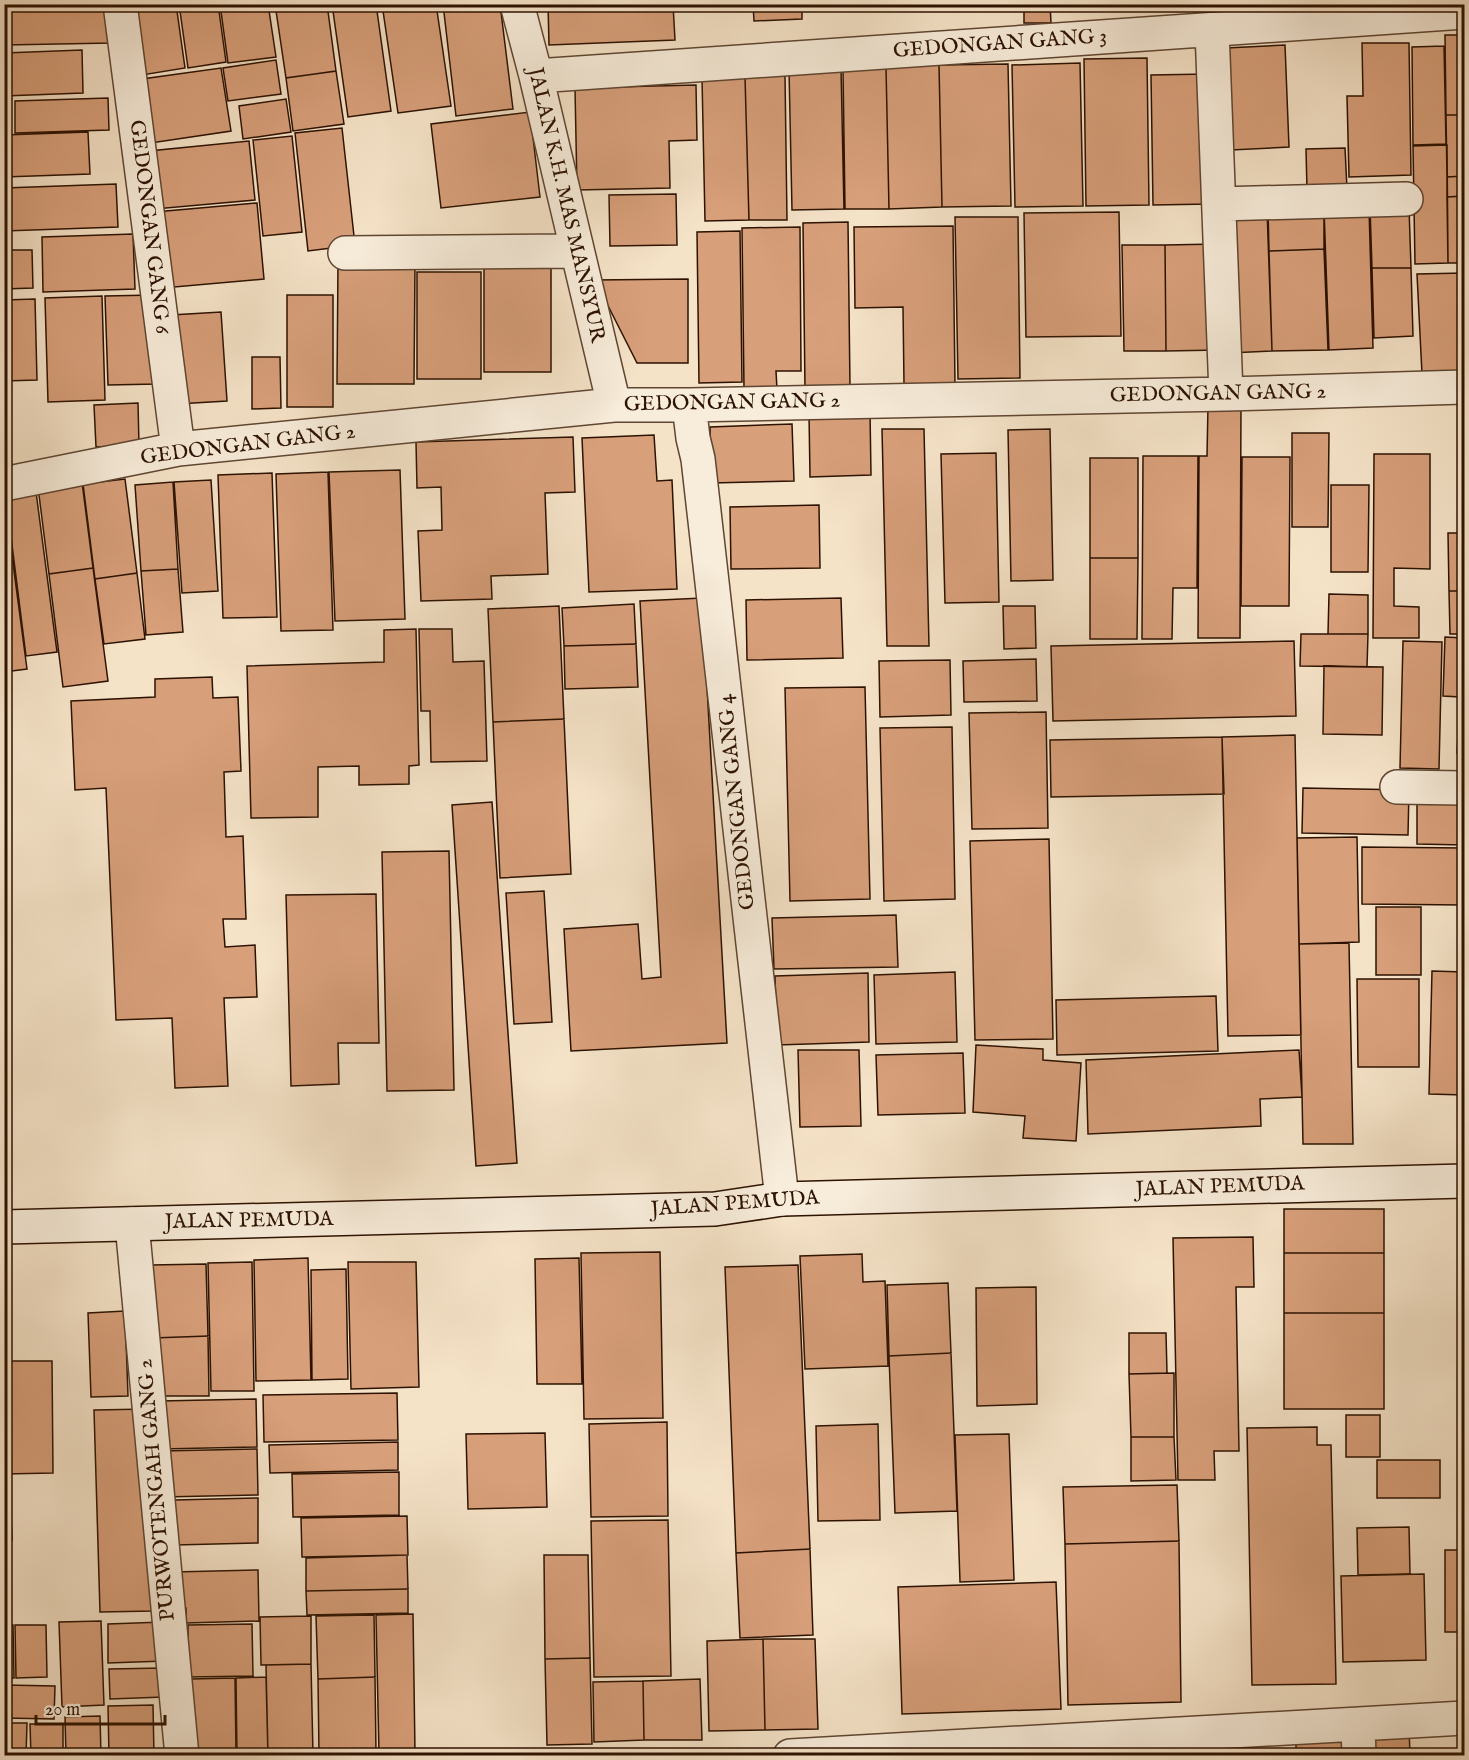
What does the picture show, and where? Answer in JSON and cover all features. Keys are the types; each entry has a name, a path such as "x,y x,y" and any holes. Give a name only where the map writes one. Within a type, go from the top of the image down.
{"street":[{"name":"GEDONGAN GANG 6","path":"120,4 178,449"},
{"name":"JALAN K.H. MAS MANSYUR","path":"517,4 614,405"},
{"name":"GEDONGAN GANG 3","path":"536,76 1464,12"},
{"path":"1212,30 1226,394"},
{"path":"1219,204 1406,200"},
{"path":"345,253 577,251"},
{"name":"GEDONGAN GANG 2","path":"4,484 178,449 614,405 1226,394 1464,387"},
{"name":"GEDONGAN GANG 4","path":"689,405 699,471 782,1199"},
{"path":"1397,787 1464,788"},
{"name":"JALAN PEMUDA","path":"4,1227 715,1209 782,1199 1464,1181"},
{"name":"PURWOTENGAH GANG 2","path":"132,1224 182,1755"},
{"path":"790,1755 1358,1740 1464,1718"}],"building":[{"path":"4,4 111,4 112,43 4,45"},
{"path":"143,4 176,4 185,68 136,76 126,7"},
{"path":"179,4 218,4 226,62 188,68"},
{"path":"220,4 268,4 276,57 228,63"},
{"path":"275,4 327,4 336,71 286,78"},
{"path":"332,4 376,4 391,111 348,117"},
{"path":"382,4 436,4 451,106 398,113"},
{"path":"443,4 500,4 513,109 456,116"},
{"path":"548,4 673,4 675,40 549,45"},
{"path":"753,4 802,4 802,19 754,21"},
{"path":"1024,4 1050,4 1051,23 1024,23"},
{"path":"1063,4 1118,4 1119,7 1063,10"},
{"path":"1224,4 1279,4 1279,7 1224,10"},
{"path":"1445,35 1464,35 1464,115 1446,115"},
{"path":"1362,43 1409,43 1411,175 1349,177 1347,96 1363,96"},
{"path":"1285,45 1289,147 1231,150 1226,48"},
{"path":"1444,46 1446,144 1413,145 1412,47"},
{"path":"82,50 83,93 4,96 4,53"},
{"path":"1147,58 1149,205 1086,206 1084,59"},
{"path":"276,60 281,94 228,101 223,68"},
{"path":"1080,63 1083,206 1015,207 1012,65"},
{"path":"1008,64 1011,206 942,207 939,65"},
{"path":"939,65 942,207 889,209 886,67"},
{"path":"886,67 889,209 845,209 843,68"},
{"path":"221,68 231,131 144,144 135,80"},
{"path":"841,68 844,209 792,210 789,69"},
{"path":"336,71 344,124 293,131 286,78"},
{"path":"1208,74 1210,204 1153,205 1151,75"},
{"path":"785,76 787,220 749,220 745,77"},
{"path":"745,77 749,220 705,221 702,78"},
{"path":"696,85 697,140 669,141 670,188 577,190 575,88"},
{"path":"108,98 109,130 15,133 15,101"},
{"path":"286,99 291,132 243,139 239,106"},
{"path":"530,112 540,197 441,208 431,124"},
{"path":"1446,115 1464,115 1464,176 1447,177"},
{"path":"342,128 355,245 308,251 295,133"},
{"path":"88,132 90,174 4,177 4,135"},
{"path":"292,136 302,232 263,236 253,140"},
{"path":"249,141 255,200 155,209 149,151"},
{"path":"1447,145 1448,263 1415,264 1413,146"},
{"path":"1345,148 1347,189 1307,190 1306,149"},
{"path":"1464,176 1464,196 1447,197 1447,177"},
{"path":"116,184 118,227 4,231 4,188"},
{"path":"676,194 677,245 610,246 609,195"},
{"path":"1464,196 1464,263 1448,263 1447,197"},
{"path":"257,203 264,279 163,288 155,212"},
{"path":"1324,207 1324,249 1269,251 1268,209"},
{"path":"1409,207 1411,268 1372,268 1370,208"},
{"path":"1369,208 1373,348 1329,350 1324,209"},
{"path":"1267,209 1272,351 1229,353 1225,210"},
{"path":"1119,212 1121,336 1026,337 1024,213"},
{"path":"955,217 1018,217 1020,378 958,379"},
{"path":"848,222 850,388 805,389 803,223"},
{"path":"953,226 955,384 904,384 903,307 855,308 854,227"},
{"path":"800,227 801,371 776,371 777,389 744,389 742,228"},
{"path":"740,231 742,382 699,383 697,232"},
{"path":"133,234 135,289 43,292 42,237"},
{"path":"1217,244 1219,350 1166,351 1165,245"},
{"path":"1122,245 1165,245 1166,351 1124,351"},
{"path":"1324,249 1328,350 1272,351 1269,251"},
{"path":"4,250 32,250 33,288 4,289"},
{"path":"338,263 415,263 414,384 337,384"},
{"path":"484,267 551,267 551,372 484,372"},
{"path":"1372,268 1411,268 1413,336 1374,338"},
{"path":"417,272 481,272 481,379 417,379"},
{"path":"1464,273 1464,372 1422,374 1417,274"},
{"path":"688,279 688,363 637,363 595,280"},
{"path":"154,295 157,384 108,385 105,296"},
{"path":"287,295 333,295 333,407 287,407"},
{"path":"102,296 105,400 48,402 45,298"},
{"path":"35,299 37,380 4,381 4,300"},
{"path":"221,312 227,401 177,404 171,315"},
{"path":"252,357 280,357 281,408 252,409"},
{"path":"138,403 139,445 96,447 94,405"},
{"path":"1208,405 1241,405 1240,638 1198,638 1199,456 1207,456"},
{"path":"870,411 871,475 810,477 809,413"},
{"path":"792,424 794,481 711,483 710,427"},
{"path":"882,429 924,429 929,646 887,646"},
{"path":"1050,429 1053,580 1011,581 1008,430"},
{"path":"1292,433 1329,433 1328,527 1292,527"},
{"path":"654,435 657,481 672,480 677,589 589,592 582,438"},
{"path":"573,437 575,492 545,493 548,574 491,576 492,599 421,601 418,531 442,530 441,487 417,488 416,442"},
{"path":"996,453 999,602 945,603 941,454"},
{"path":"1462,453 1464,453 1464,533"},
{"path":"1374,454 1430,454 1430,569 1394,568 1394,606 1419,607 1419,638 1373,638"},
{"path":"1143,456 1198,456 1197,588 1173,588 1172,639 1142,639"},
{"path":"1242,457 1290,457 1289,606 1241,606"},
{"path":"1090,458 1138,458 1138,558 1090,558"},
{"path":"400,470 405,619 335,621 329,472"},
{"path":"328,472 333,630 281,631 276,474"},
{"path":"272,473 277,617 223,618 218,475"},
{"path":"125,479 137,573 95,579 83,484"},
{"path":"211,480 218,591 182,593 174,482"},
{"path":"82,482 93,568 49,574 38,487"},
{"path":"173,482 178,569 141,571 135,485"},
{"path":"1331,485 1369,485 1368,572 1331,572"},
{"path":"36,492 57,652 26,656 6,497"},
{"path":"819,505 820,568 731,569 730,507"},
{"path":"4,511 6,511 27,669 4,672"},
{"path":"1448,533 1464,533 1464,591 1449,591"},
{"path":"1090,558 1138,558 1137,639 1090,639"},
{"path":"93,568 108,681 63,687 49,574"},
{"path":"178,569 183,632 146,635 141,571"},
{"path":"137,573 145,639 104,644 95,579"},
{"path":"1449,591 1464,591 1464,634 1450,634"},
{"path":"1329,594 1368,595 1368,634 1328,634"},
{"path":"702,598 727,1043 571,1051 564,929 638,924 642,979 661,977 640,601"},
{"path":"841,598 843,658 747,660 746,600"},
{"path":"634,604 636,644 564,646 562,608"},
{"path":"559,606 564,719 493,722 488,609"},
{"path":"1003,606 1035,606 1036,648 1004,649"},
{"path":"416,629 419,765 409,766 409,784 359,785 359,766 318,767 318,817 251,818 247,666 384,662 384,630"},
{"path":"419,629 452,629 453,662 484,661 487,761 431,762 430,711 421,711"},
{"path":"1301,634 1368,634 1367,667 1300,666"},
{"path":"1445,637 1464,638 1464,753 1457,753 1460,697 1443,696"},
{"path":"1294,641 1296,716 1053,721 1051,646"},
{"path":"1403,641 1442,642 1439,769 1400,768"},
{"path":"636,644 638,687 565,689 564,646"},
{"path":"1036,659 1037,701 964,702 963,661"},
{"path":"950,660 951,715 880,717 879,661"},
{"path":"1324,666 1383,667 1382,735 1323,734"},
{"path":"212,677 213,698 238,697 241,771 224,772 226,837 243,836 246,919 223,919 225,947 255,945 257,997 224,998 228,1086 175,1088 172,1018 116,1020 106,788 75,790 71,701 155,697 155,679"},
{"path":"865,687 870,899 790,901 785,688"},
{"path":"1046,712 1048,828 972,829 969,713"},
{"path":"564,719 571,874 500,878 493,722"},
{"path":"952,727 955,899 884,901 880,728"},
{"path":"1295,735 1301,1035 1228,1036 1222,737"},
{"path":"1222,737 1224,794 1051,797 1050,740"},
{"path":"1303,788 1409,790 1408,835 1302,833"},
{"path":"1417,791 1464,791 1464,845 1417,844"},
{"path":"492,802 517,1163 476,1166 452,805"},
{"path":"1357,837 1359,942 1299,944 1297,838"},
{"path":"1049,839 1053,1039 975,1040 970,841"},
{"path":"1362,847 1464,848 1464,905 1362,904"},
{"path":"449,851 454,1090 387,1091 382,852"},
{"path":"544,891 552,1022 514,1024 506,893"},
{"path":"376,894 379,1043 338,1043 339,1084 291,1086 286,895"},
{"path":"1376,907 1421,907 1421,975 1376,975"},
{"path":"896,915 898,967 774,969 772,918"},
{"path":"1349,943 1353,1144 1303,1144 1299,944"},
{"path":"1432,971 1464,972 1464,1095 1429,1094"},
{"path":"955,972 957,1042 876,1044 874,975"},
{"path":"868,973 869,1042 777,1045 775,976"},
{"path":"1357,979 1419,979 1419,1067 1358,1067"},
{"path":"1216,996 1218,1051 1057,1055 1056,1000"},
{"path":"976,1045 1043,1049 1043,1060 1081,1063 1076,1141 1023,1138 1025,1116 973,1112"},
{"path":"798,1050 859,1050 861,1126 800,1127"},
{"path":"1299,1050 1302,1097 1260,1099 1261,1126 1088,1134 1086,1060"},
{"path":"963,1053 965,1113 878,1115 876,1055"},
{"path":"1284,1209 1384,1209 1384,1253 1284,1253"},
{"path":"1253,1237 1254,1287 1236,1287 1239,1451 1214,1451 1215,1480 1178,1480 1173,1238"},
{"path":"660,1252 663,1418 584,1419 581,1253"},
{"path":"1284,1253 1384,1253 1384,1313 1284,1313"},
{"path":"862,1254 863,1282 885,1281 888,1366 805,1369 800,1256"},
{"path":"308,1258 311,1380 256,1381 254,1260"},
{"path":"579,1258 582,1384 537,1384 535,1259"},
{"path":"252,1262 254,1391 211,1391 208,1263"},
{"path":"348,1262 416,1262 419,1387 351,1389"},
{"path":"206,1264 208,1336 153,1338 151,1265"},
{"path":"798,1265 810,1549 736,1553 725,1267"},
{"path":"346,1269 348,1379 312,1380 311,1270"},
{"path":"948,1283 951,1353 889,1356 887,1285"},
{"path":"1036,1287 1037,1404 977,1406 976,1288"},
{"path":"125,1311 128,1396 91,1397 88,1313"},
{"path":"1284,1313 1384,1313 1384,1409 1284,1409"},
{"path":"1129,1333 1166,1333 1167,1373 1129,1374"},
{"path":"208,1336 209,1396 153,1396 153,1338"},
{"path":"1458,1344 1464,1344 1464,1433 1459,1433"},
{"path":"951,1353 957,1511 895,1513 889,1356"},
{"path":"4,1361 52,1361 53,1473 4,1474"},
{"path":"1174,1373 1174,1437 1131,1437 1129,1374"},
{"path":"397,1393 398,1440 264,1442 263,1395"},
{"path":"256,1399 257,1447 160,1449 160,1401"},
{"path":"148,1409 154,1611 100,1612 94,1410"},
{"path":"1346,1415 1380,1415 1380,1457 1346,1457"},
{"path":"667,1422 668,1516 591,1517 589,1424"},
{"path":"878,1424 880,1520 818,1521 816,1426"},
{"path":"1317,1427 1317,1445 1331,1445 1336,1684 1252,1685 1247,1428"},
{"path":"545,1433 547,1507 468,1509 466,1434"},
{"path":"1009,1434 1014,1580 960,1582 955,1435"},
{"path":"1131,1437 1174,1437 1176,1480 1131,1481"},
{"path":"398,1442 398,1470 270,1473 269,1445"},
{"path":"257,1449 258,1495 162,1497 161,1451"},
{"path":"1377,1460 1440,1460 1440,1498 1377,1498"},
{"path":"399,1472 399,1515 293,1517 292,1474"},
{"path":"4,1482 10,1482 12,1540 4,1540"},
{"path":"1177,1485 1179,1541 1065,1544 1063,1487"},
{"path":"258,1498 258,1543 175,1545 175,1500"},
{"path":"407,1516 408,1555 302,1557 301,1518"},
{"path":"668,1520 671,1676 594,1677 591,1521"},
{"path":"1409,1527 1410,1574 1358,1575 1357,1528"},
{"path":"1179,1541 1181,1702 1068,1705 1065,1544"},
{"path":"4,1546 7,1546 10,1617 4,1617"},
{"path":"810,1549 813,1635 740,1638 736,1553"},
{"path":"1445,1550 1464,1550 1464,1632 1445,1632"},
{"path":"407,1555 408,1589 306,1591 306,1558"},
{"path":"544,1555 588,1555 590,1658 545,1659"},
{"path":"258,1570 259,1621 186,1623 186,1608 175,1608 174,1572"},
{"path":"1424,1574 1426,1660 1343,1662 1341,1576"},
{"path":"1056,1582 1061,1709 902,1714 898,1587"},
{"path":"408,1589 408,1613 307,1615 306,1591"},
{"path":"413,1614 415,1752 379,1754 376,1615"},
{"path":"374,1615 375,1677 318,1679 316,1616"},
{"path":"311,1616 311,1664 261,1665 260,1617"},
{"path":"101,1621 104,1705 62,1707 59,1622"},
{"path":"163,1622 165,1661 108,1663 108,1624"},
{"path":"252,1624 253,1676 188,1677 188,1625"},
{"path":"4,1625 13,1625 14,1678 4,1678"},
{"path":"15,1625 46,1625 47,1677 16,1678"},
{"path":"763,1639 765,1730 709,1731 707,1641"},
{"path":"763,1639 815,1639 818,1729 765,1730"},
{"path":"590,1658 592,1744 547,1745 545,1659"},
{"path":"311,1664 313,1755 268,1756 266,1665"},
{"path":"163,1668 164,1697 110,1699 109,1669"},
{"path":"266,1677 268,1756 237,1756 236,1678"},
{"path":"375,1677 376,1753 319,1754 318,1679"},
{"path":"235,1678 236,1756 193,1756 191,1679"},
{"path":"700,1679 702,1740 644,1740 643,1681"},
{"path":"643,1681 644,1740 594,1742 593,1682"},
{"path":"4,1685 55,1686 54,1719 4,1718"},
{"path":"153,1705 154,1756 109,1756 108,1706"},
{"path":"100,1716 101,1756 66,1756 65,1717"},
{"path":"4,1723 27,1723 26,1756 4,1756"},
{"path":"30,1724 63,1724 63,1756 31,1756"},
{"path":"1365,1727 1409,1727 1410,1756 1366,1756"},
{"path":"1296,1739 1353,1739 1353,1756 1296,1756"}]}
